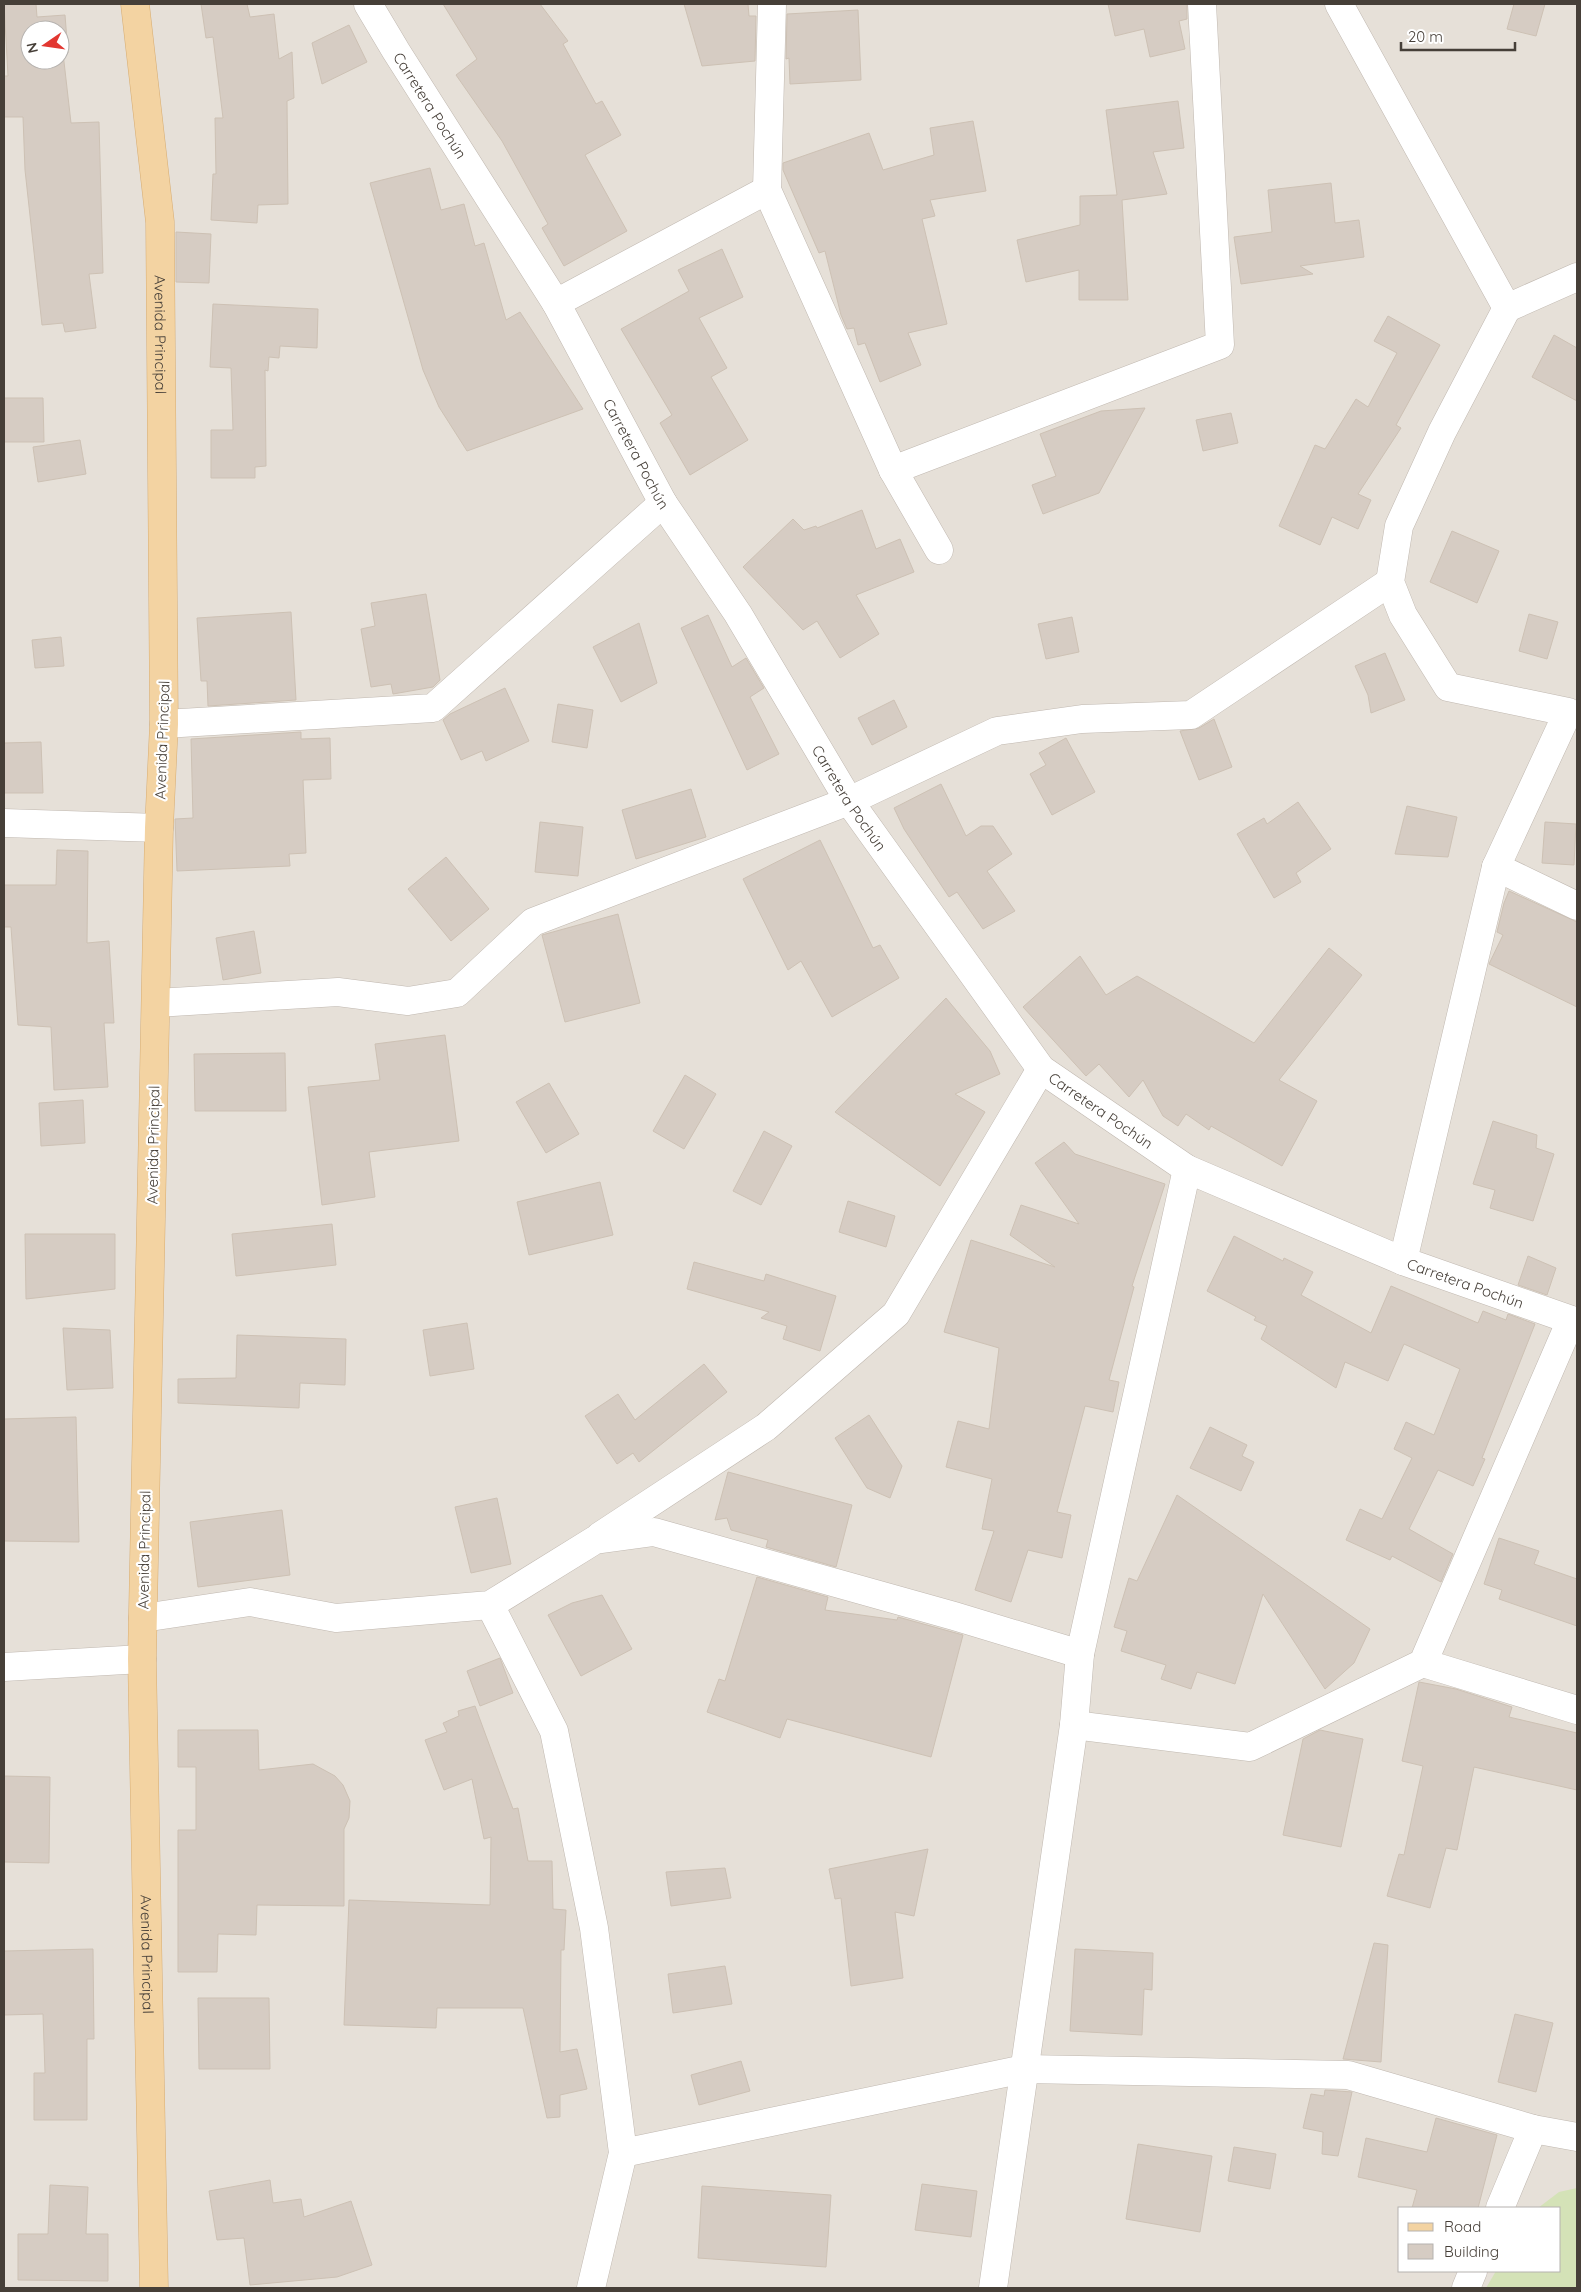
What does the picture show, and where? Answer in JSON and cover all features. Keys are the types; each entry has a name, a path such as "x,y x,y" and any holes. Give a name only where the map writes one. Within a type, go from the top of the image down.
{"main road":[{"name":"Avenida Principal","path":"135,4 160,222 164,724 159,828 142,1660 154,2288"}],"street":[{"name":"Carretera Pochún","path":"368,4 556,303 662,503 738,614 850,801 1041,1069 1187,1169 1403,1261 1574,1321"},
{"path":"772,4 767,190 893,470 940,550"},
{"path":"893,470 1220,345 1202,4"},
{"path":"1339,4 1507,308"},
{"path":"556,303 767,190"},
{"path":"1403,1261 1496,867 1572,713 1448,687 1403,615 1390,582 1400,526 1442,432 1507,308 1572,287"},
{"path":"164,724 433,708 662,503"},
{"path":"156,1002 338,992 408,1001 457,993 533,922 850,801 997,731 1082,719 1191,715 1390,582"},
{"path":"4,823 159,828"},
{"path":"1496,867 1577,906"},
{"path":"143,1618 250,1602 336,1618 490,1606 595,1540 766,1427 896,1314 1041,1069"},
{"path":"993,2288 1074,1725 1080,1654 1187,1169"},
{"path":"1074,1725 1250,1747 1423,1663 1574,1321"},
{"path":"595,1540 654,1532 954,1616 1080,1654"},
{"path":"490,1606 554,1731 594,1928 623,2153 591,2288"},
{"path":"4,1667 142,1660"},
{"path":"1423,1663 1577,1710"},
{"path":"623,2153 1024,2069 1348,2075 1533,2129 1577,2137"},
{"path":"1500,2207 1533,2129"},
{"path":"1466,2288 1473,2272"}],"shaded area":[{"path":"4,4 1577,4 1577,2288 4,2288"}],"green space":[{"path":"1577,2188 1577,2288 1486,2288 1495,2272 1561,2272 1561,2207 1539,2207 1559,2192"}],"building":[{"path":"4,4 36,4 37,17 65,15 65,20 20,20 20,70 65,70 71,123 99,122 103,273 89,274 96,328 65,332 63,323 42,325 25,170 23,117 4,117 4,76 8,76"},
{"path":"201,4 247,4 250,17 274,14 279,59 292,52 294,98 287,101 288,204 258,205 257,223 211,220 213,174 216,174 215,118 223,118 213,37 206,38"},
{"path":"443,4 540,4 568,41 563,44 596,104 602,101 621,135 585,155 627,231 564,266 542,228 548,224 502,141 456,75 477,59"},
{"path":"684,4 748,4 749,16 756,16 755,61 702,66"},
{"path":"1108,4 1187,4 1187,19 1179,21 1185,49 1150,57 1144,29 1115,36"},
{"path":"1514,4 1545,4 1536,36 1507,29"},
{"path":"858,10 861,80 790,84 789,58 786,59 787,14"},
{"path":"349,25 367,62 322,84 312,43"},
{"path":"1178,101 1184,148 1153,152 1167,194 1122,200 1128,300 1079,300 1079,270 1026,282 1017,240 1080,225 1080,196 1117,195 1106,110"},
{"path":"973,121 986,191 930,200 935,216 922,219 947,324 908,333 921,365 880,382 865,343 858,345 854,328 847,329 841,315 825,251 819,253 783,170 783,163 869,133 883,170 934,155 930,128"},
{"path":"430,168 441,210 464,204 475,246 484,243 506,320 520,312 583,409 467,451 439,407 423,370 370,183"},
{"path":"1331,183 1335,223 1359,220 1364,257 1300,266 1313,274 1241,284 1234,237 1272,232 1268,190"},
{"path":"176,232 211,234 209,283 176,282"},
{"path":"722,249 743,297 699,318 727,368 711,377 748,440 690,475 660,423 672,415 621,329 689,291 678,270"},
{"path":"213,304 318,309 317,348 280,346 279,358 269,357 268,371 265,370 266,466 255,467 255,478 211,478 211,430 233,430 231,368 210,367"},
{"path":"1388,316 1440,345 1396,425 1401,428 1358,494 1371,500 1358,529 1332,517 1320,545 1279,526 1315,445 1325,449 1356,399 1368,407 1397,353 1374,341"},
{"path":"1554,335 1577,348 1577,401 1532,377"},
{"path":"4,398 43,398 44,442 4,442"},
{"path":"1145,408 1099,493 1043,514 1032,485 1056,476 1040,434 1101,411"},
{"path":"1231,413 1238,443 1203,451 1196,420"},
{"path":"80,440 86,474 38,482 33,447"},
{"path":"862,510 876,549 900,539 914,572 856,595 879,634 840,658 817,621 803,630 743,567 793,519 804,530 816,526 817,528"},
{"path":"1452,531 1499,551 1477,603 1430,582"},
{"path":"426,594 440,680 433,687 393,694 391,684 371,687 361,629 375,626 371,603"},
{"path":"291,612 296,700 208,706 207,681 201,681 197,618"},
{"path":"1529,614 1558,622 1547,659 1519,651"},
{"path":"708,615 732,667 746,658 764,688 750,697 779,754 747,770 681,628"},
{"path":"1072,617 1079,652 1046,659 1038,624"},
{"path":"639,623 657,683 621,702 593,647"},
{"path":"61,637 64,666 35,668 32,640"},
{"path":"1385,653 1405,700 1371,713 1368,695 1355,666"},
{"path":"505,688 529,741 486,761 482,751 461,760 443,720 450,714"},
{"path":"894,700 907,727 872,745 858,718"},
{"path":"558,704 593,710 587,748 552,742"},
{"path":"1214,719 1232,767 1199,780 1180,731 1199,728"},
{"path":"301,732 301,739 330,738 331,779 303,780 306,853 289,854 290,866 177,871 175,819 193,818 191,739"},
{"path":"1066,738 1095,792 1052,815 1030,774 1046,765 1039,753"},
{"path":"41,742 43,793 4,793 4,743"},
{"path":"941,784 966,836 981,826 993,826 1012,854 987,871 1015,911 983,929 957,892 949,897 904,829 894,808"},
{"path":"691,789 706,837 636,859 622,810"},
{"path":"1298,802 1331,849 1296,873 1301,882 1274,898 1237,834 1264,818 1267,824"},
{"path":"1407,806 1457,817 1448,857 1395,854"},
{"path":"540,822 583,827 578,876 535,872"},
{"path":"1545,822 1576,824 1574,865 1542,863"},
{"path":"820,840 873,948 880,945 899,978 832,1017 801,961 788,970 743,879"},
{"path":"57,850 88,851 87,943 109,941 114,1023 104,1023 108,1087 54,1090 51,1027 18,1025 11,927 4,927 4,885 56,885"},
{"path":"446,857 489,909 451,941 408,889"},
{"path":"1509,891 1577,922 1577,1007 1489,964 1503,935 1497,932"},
{"path":"618,914 640,1003 565,1022 542,935"},
{"path":"254,931 261,973 223,980 216,938"},
{"path":"1329,948 1362,975 1279,1080 1317,1101 1282,1166 1211,1126 1209,1130 1186,1114 1178,1126 1163,1116 1143,1080 1129,1097 1099,1064 1086,1076 1023,1007 1080,956 1106,995 1137,976 1254,1043"},
{"path":"946,998 990,1051 1000,1074 955,1094 985,1112 940,1186 835,1112"},
{"path":"445,1035 459,1141 369,1152 375,1197 322,1205 308,1087 380,1080 375,1044"},
{"path":"285,1053 286,1111 195,1111 194,1054"},
{"path":"685,1075 716,1094 684,1149 653,1131"},
{"path":"549,1083 579,1134 546,1153 516,1102"},
{"path":"83,1100 85,1143 41,1146 39,1103"},
{"path":"1493,1121 1537,1135 1536,1148 1554,1154 1533,1221 1490,1208 1495,1190 1473,1184"},
{"path":"764,1131 792,1146 761,1205 733,1191"},
{"path":"1064,1142 1075,1154 1165,1184 1132,1286 1134,1287 1109,1380 1119,1382 1113,1412 1085,1406 1057,1512 1071,1515 1062,1558 1028,1550 1011,1602 975,1590 994,1531 982,1529 992,1479 946,1467 958,1421 989,1429 999,1348 944,1332 971,1240 1055,1267 1010,1235 1021,1205 1079,1224 1035,1163"},
{"path":"600,1182 613,1235 529,1255 517,1202"},
{"path":"848,1201 895,1216 886,1247 839,1232"},
{"path":"332,1224 336,1265 236,1276 232,1234"},
{"path":"25,1234 115,1234 115,1289 26,1299"},
{"path":"1234,1236 1283,1261 1284,1258 1313,1272 1301,1295 1371,1333 1391,1286 1478,1323 1483,1311 1506,1320 1508,1314 1535,1324 1482,1458 1485,1459 1473,1486 1438,1470 1409,1529 1453,1554 1441,1582 1392,1556 1390,1560 1346,1540 1360,1509 1382,1519 1412,1458 1394,1449 1406,1422 1434,1435 1460,1369 1404,1344 1388,1381 1345,1362 1336,1388 1261,1339 1267,1326 1254,1320 1256,1317 1207,1291"},
{"path":"1528,1256 1556,1268 1547,1295 1518,1285"},
{"path":"694,1262 764,1281 766,1274 836,1296 820,1351 783,1339 787,1326 761,1318 769,1312 687,1289"},
{"path":"467,1323 474,1369 430,1376 423,1330"},
{"path":"63,1328 110,1330 113,1388 67,1390"},
{"path":"237,1335 346,1339 345,1385 300,1383 299,1408 178,1403 178,1379 236,1378"},
{"path":"704,1364 727,1392 639,1462 633,1453 617,1464 585,1416 618,1394 635,1420"},
{"path":"869,1415 902,1466 890,1498 867,1488 835,1438"},
{"path":"76,1417 79,1542 4,1541 4,1419"},
{"path":"1210,1427 1247,1445 1242,1456 1254,1462 1241,1491 1190,1468"},
{"path":"728,1472 852,1505 836,1567 766,1547 768,1540 731,1530 727,1518 715,1520"},
{"path":"1177,1495 1370,1629 1354,1663 1325,1689 1263,1594 1235,1684 1197,1672 1191,1689 1161,1679 1166,1665 1121,1651 1127,1631 1114,1627 1129,1578 1137,1581"},
{"path":"497,1498 511,1564 471,1573 455,1507"},
{"path":"282,1510 290,1575 198,1587 190,1522"},
{"path":"1499,1538 1539,1551 1534,1564 1577,1579 1577,1626 1499,1599 1502,1590 1484,1584"},
{"path":"757,1577 828,1597 825,1610 897,1620 898,1617 963,1635 931,1757 787,1719 780,1738 707,1712 719,1679 725,1681"},
{"path":"602,1595 632,1649 581,1676 548,1615 572,1603"},
{"path":"500,1658 513,1693 480,1706 467,1671"},
{"path":"1419,1682 1456,1689 1512,1707 1509,1717 1577,1733 1577,1790 1474,1767 1457,1850 1446,1848 1430,1908 1387,1896 1399,1854 1404,1855 1423,1766 1402,1761"},
{"path":"475,1706 513,1809 518,1808 528,1861 552,1861 553,1909 566,1910 564,1950 561,1950 560,2052 577,2049 587,2089 560,2095 560,2117 547,2118 523,2008 437,2008 436,2028 344,2025 349,1900 490,1905 491,1837 484,1839 472,1779 444,1790 425,1740 447,1732 443,1723 459,1716 458,1711"},
{"path":"178,1730 258,1730 259,1770 313,1764 335,1776 343,1785 350,1801 349,1818 344,1829 344,1906 257,1905 256,1935 218,1934 217,1972 178,1972 178,1830 196,1830 196,1767 178,1767"},
{"path":"1320,1730 1363,1739 1341,1847 1283,1835 1303,1739"},
{"path":"4,1776 50,1777 49,1863 4,1862"},
{"path":"928,1849 914,1916 895,1912 903,1978 851,1986 841,1898 835,1899 829,1869"},
{"path":"725,1868 731,1898 671,1906 666,1872"},
{"path":"1374,1943 1388,1945 1381,2062 1343,2059"},
{"path":"93,1949 94,2039 87,2039 87,2120 34,2120 34,2073 45,2073 43,2014 4,2015 4,1951"},
{"path":"1075,1949 1153,1953 1152,1990 1144,1989 1142,2035 1070,2031"},
{"path":"725,1966 732,2004 673,2013 668,1974"},
{"path":"198,1998 269,1998 270,2069 199,2069"},
{"path":"1515,2014 1553,2023 1536,2092 1498,2082"},
{"path":"741,2061 750,2091 699,2105 691,2075"},
{"path":"1325,2090 1352,2092 1338,2156 1322,2154 1323,2132 1303,2128 1311,2094 1324,2096"},
{"path":"1436,2118 1497,2135 1478,2207 1412,2207 1417,2190 1358,2177 1366,2138 1427,2152"},
{"path":"1138,2144 1212,2156 1200,2232 1126,2219"},
{"path":"1234,2147 1276,2154 1270,2189 1228,2181"},
{"path":"270,2180 273,2203 301,2199 304,2217 351,2201 372,2265 337,2277 250,2285 244,2238 217,2240 209,2191"},
{"path":"922,2184 977,2191 971,2237 915,2230"},
{"path":"50,2185 88,2187 86,2234 108,2234 108,2281 18,2280 18,2234 48,2234"},
{"path":"702,2186 831,2195 826,2267 698,2258"}]}
